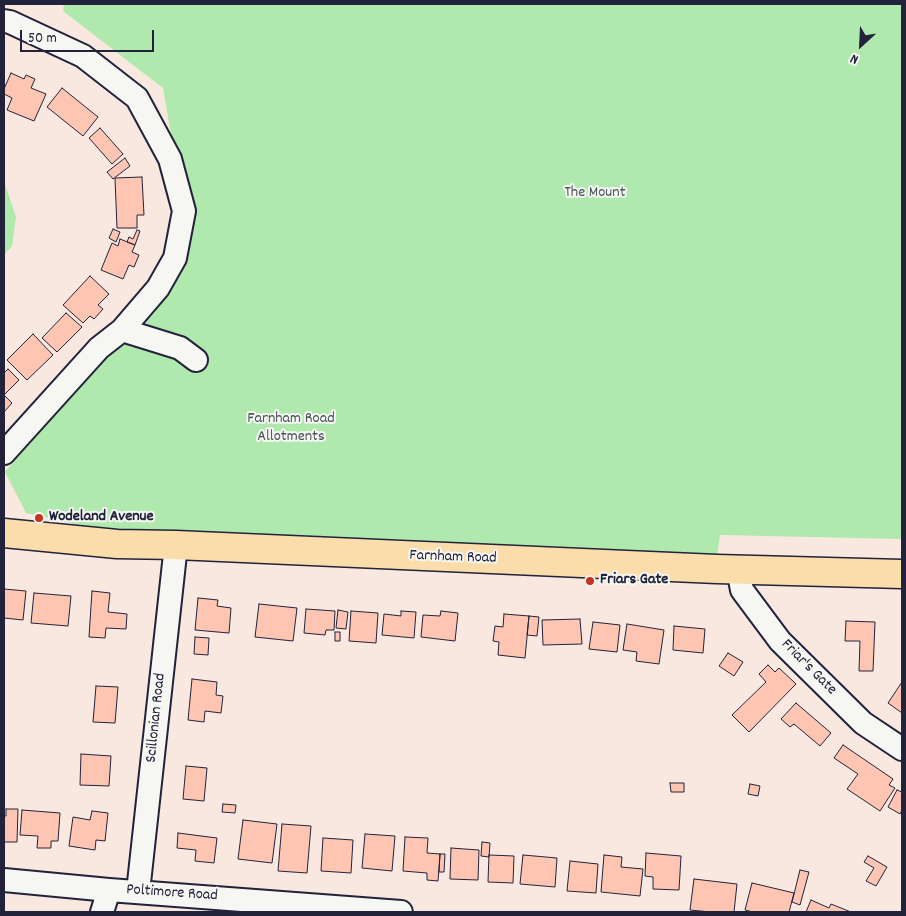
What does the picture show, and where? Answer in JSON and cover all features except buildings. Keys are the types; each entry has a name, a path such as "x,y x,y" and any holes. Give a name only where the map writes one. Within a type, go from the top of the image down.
{"main road":[{"name":"Farnham Road","path":"4,533 117,544 902,574"}],"street":[{"path":"4,21 84,56 137,98 170,159 184,211 175,258 158,288 122,330 99,348 4,453"},
{"path":"122,330 180,348 196,360"},
{"name":"Scillonian Road","path":"138,892 176,545"},
{"name":"Friar's Gate","path":"738,569 742,590 780,641 863,723 902,749"},
{"name":"Poltimore Road","path":"4,880 109,890 401,912"},
{"path":"102,912 109,890"}],"green space":[{"name":"The Mount","path":"64,4 902,4 902,539 720,535 716,564 118,534 26,513 5,472 101,349 158,288 184,211 163,88 63,11"},
{"path":"4,181 16,217 12,246 4,255"}],"place":[{"name":"Wodeland Avenue","path":"39,518"},
{"name":"Friars Gate","path":"590,581"}],"park label":[{"name":"Farnham Road Allotments","path":"291,429"}]}
